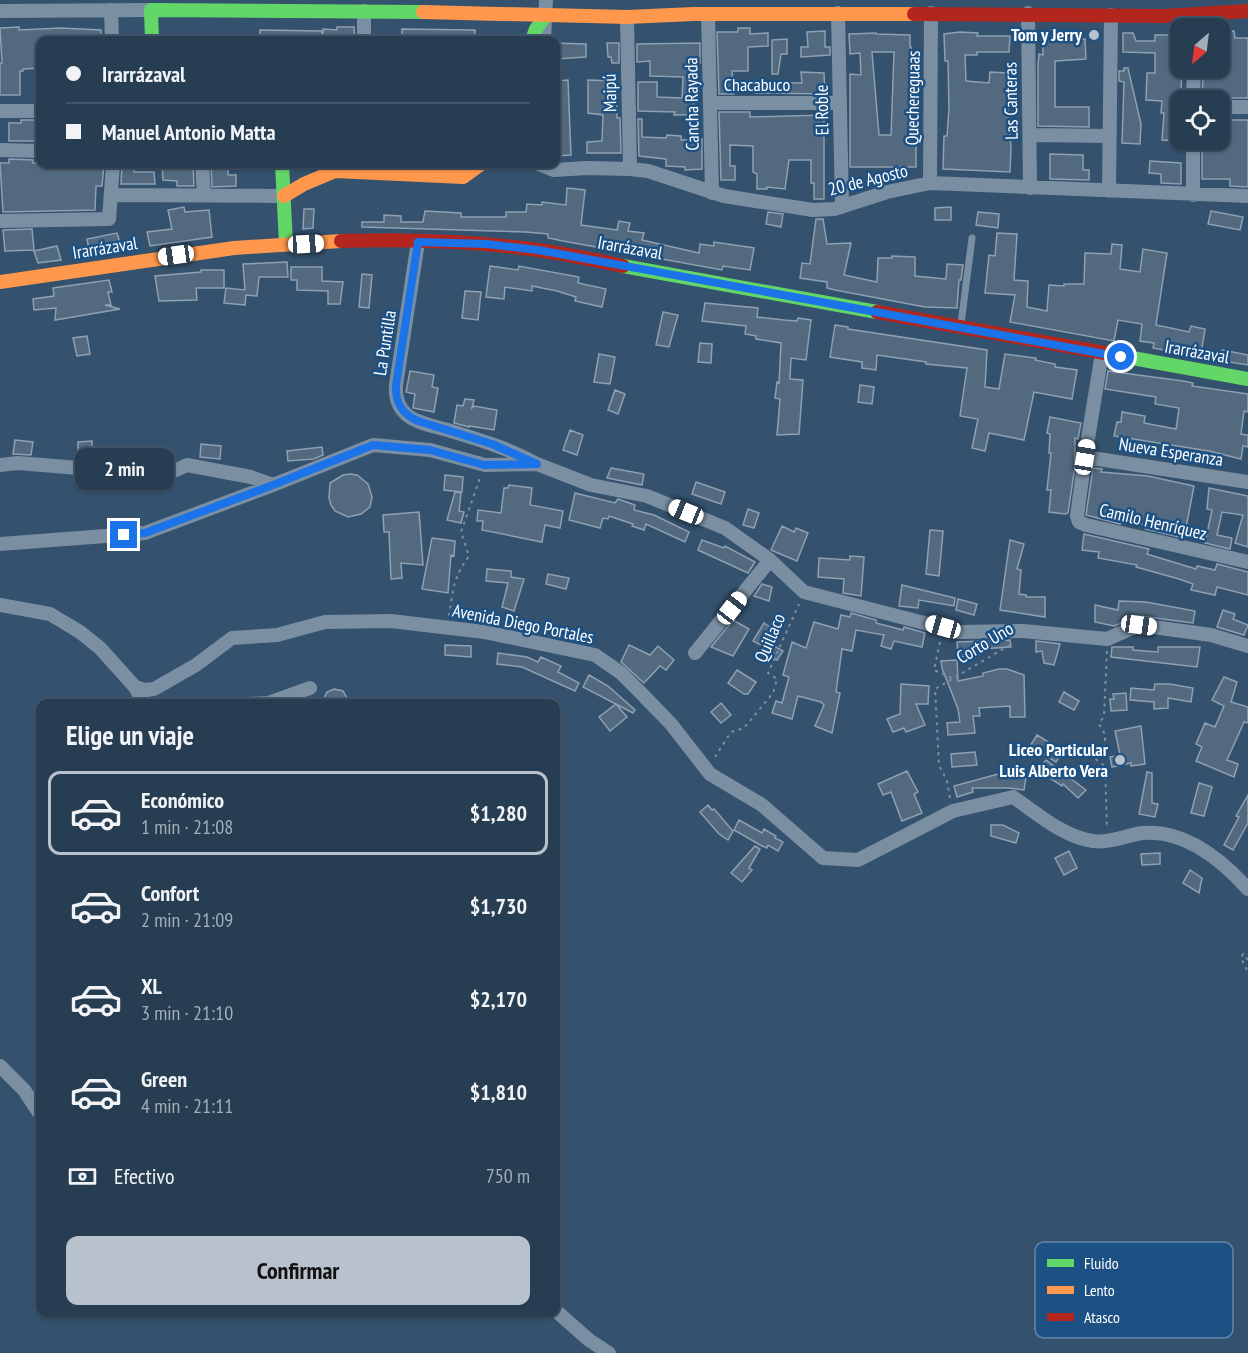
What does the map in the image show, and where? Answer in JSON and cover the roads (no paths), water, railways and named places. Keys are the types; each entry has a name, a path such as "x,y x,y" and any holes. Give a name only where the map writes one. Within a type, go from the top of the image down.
{"street":[{"path":"544,36 546,0"},
{"path":"151,9 152,36"},
{"path":"0,11 151,9 364,11 627,17 699,11 1111,15 1170,19"},
{"path":"111,10 112,36"},
{"path":"364,11 364,36"},
{"name":"Cancha Rayada","path":"699,11 711,103 712,193"},
{"path":"1212,18 1248,11"},
{"name":"El Roble","path":"838,13 842,207"},
{"name":"Quechereguaas","path":"930,183 931,13"},
{"name":"Las Canteras","path":"1028,14 1030,188"},
{"path":"533,36 546,15"},
{"path":"1109,191 1111,15"},
{"name":"Maipú","path":"627,17 630,169"},
{"name":"Chacabuco","path":"711,103 840,103"},
{"path":"1230,106 1248,106"},
{"path":"0,111 36,111"},
{"path":"1030,135 1110,136"},
{"path":"0,150 36,150"},
{"path":"1192,195 1193,150"},
{"path":"0,221 109,219 113,168"},
{"path":"202,168 204,195"},
{"path":"282,168 286,244"},
{"path":"112,195 284,196 328,168"},
{"path":"342,168 463,177 476,168"},
{"name":"20 de Agosto","path":"549,168 554,170 630,169 659,174 712,193 813,210 842,207 886,192 930,183 1248,196"},
{"name":"Irarrázaval","path":"0,282 176,255 286,244 378,241 487,244 538,250 1248,379"},
{"name":"La Puntilla","path":"418,242 396,385 400,408 411,418 492,444 591,485 647,496 725,528 770,560 804,592 958,632 1030,632 1107,639 1139,625 1211,635 1248,646"},
{"path":"1085,457 1102,353"},
{"path":"0,544 145,533 373,445 430,450 484,465 537,464"},
{"name":"Nueva Esperanza","path":"1085,457 1248,482"},
{"name":"Camilo Henríquez","path":"1085,457 1077,516 1079,522 1248,562"},
{"path":"0,465 18,463 90,469 150,482 187,465 251,477 273,485"},
{"path":"695,653 770,560"},
{"path":"0,605 50,614 80,632 100,648 135,687 141,699"},
{"name":"Avenida Diego Portales","path":"135,687 145,690 154,689 196,665 232,638 277,635 325,622 392,621 484,632 595,655 621,673 642,694 670,724 710,774 762,805 823,858 858,860 953,811 1013,797 1071,835 1095,842 1160,832 1182,839 1229,868 1248,889"},
{"path":"279,699 310,688"},
{"path":"0,1066 24,1090 36,1108"},
{"path":"560,1314 589,1340 609,1353"}],"lane":[{"path":"960,327 972,238"}],"place":[{"name":"Tom y Jerry","path":"1094,35"},
{"name":"Liceo Particular Luis Alberto Vera","path":"1120,760"}]}
